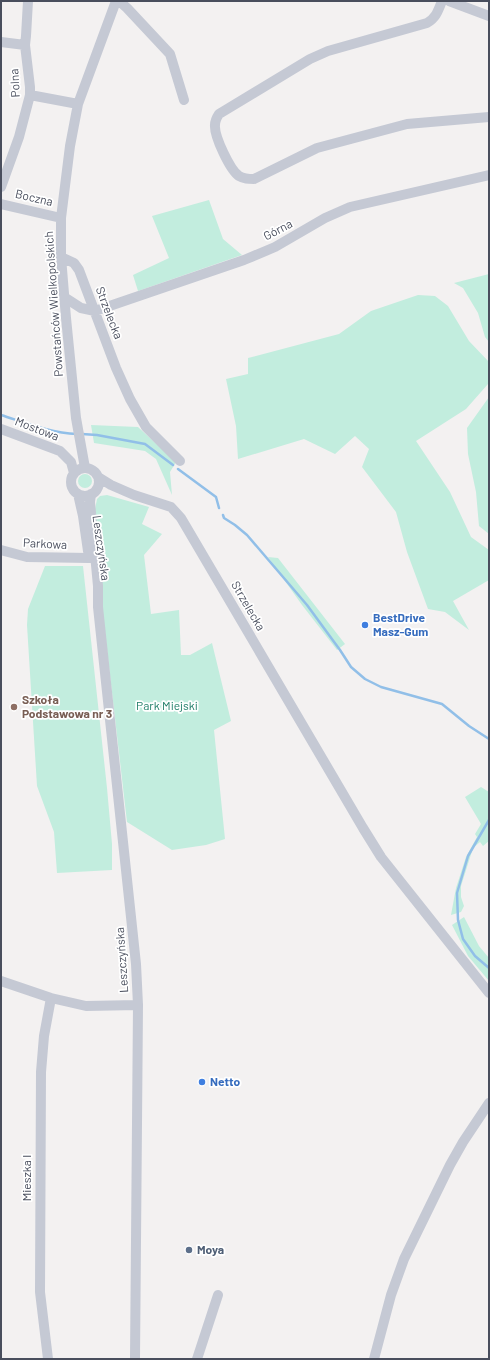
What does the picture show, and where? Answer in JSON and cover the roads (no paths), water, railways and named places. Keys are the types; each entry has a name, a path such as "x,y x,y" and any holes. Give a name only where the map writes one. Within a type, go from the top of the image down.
{"street":[{"name":"Polna","path":"1,187 19,137 30,95 24,45 28,1"},
{"path":"117,1 127,8 170,54 184,100"},
{"name":"Powstańców Wielkopolskich","path":"85,468 76,418 66,318 61,257 61,218 70,146 78,104 117,1"},
{"path":"442,1 433,20 328,51 219,114 214,126 217,135 231,168 235,173 246,179 254,179 317,148 407,124 489,117"},
{"path":"449,1 488,14"},
{"path":"1,42 24,45"},
{"path":"30,95 78,104"},
{"name":"Górna","path":"95,311 244,260 275,247 325,218 350,207 489,175"},
{"name":"Boczna","path":"1,204 61,218"},
{"name":"Strzelecka","path":"61,257 74,263 79,270 116,368 136,410 146,427 180,461"},
{"path":"64,297 81,308 95,311"},
{"path":"66,318 81,308"},
{"name":"Mostowa","path":"1,429 60,451 71,462 74,474"},
{"path":"60,451 72,451 80,442"},
{"path":"85,468 92,469 98,477 99,484 94,492 87,495 78,494 72,487 71,482 77,470 85,468"},
{"name":"Strzelecka","path":"98,477 111,485 134,495 171,507 181,518 382,857 489,993"},
{"name":"Strzelecka","path":"94,492 108,490 134,495"},
{"name":"Leszczyńska","path":"94,492 90,502 98,586 98,607 132,918 138,1005 135,1359"},
{"name":"Leszczyńska","path":"78,494 83,516 93,587 98,607"},
{"name":"Parkowa","path":"1,550 27,557 89,558"},
{"path":"1,981 51,998 86,1006 138,1005"},
{"name":"Mieszka I","path":"48,1359 40,1292 41,1072 44,1036 51,998"},
{"path":"374,1359 394,1285 404,1259 422,1219 463,1142 489,1103"},
{"path":"197,1359 218,1295"}],"waterway":[{"path":"1,415 48,430 77,434"},
{"path":"82,434 97,435 145,444 173,465"},
{"path":"178,469 216,497 219,508"},
{"path":"223,515 224,518 247,535 307,605 351,667 365,679 381,687 442,704 469,726 489,739"},
{"path":"489,820 468,856 457,893 458,920 463,939 475,956 489,968"}],"place":[{"name":"BestDrive Masz-Gum","path":"365,625"},
{"name":"Szkoła Podstawowa nr 3","path":"14,707"},
{"name":"Netto","path":"202,1082"},
{"name":"Moya","path":"189,1250"}],"park label":[{"name":"Park Miejski","path":"167,706"}]}
